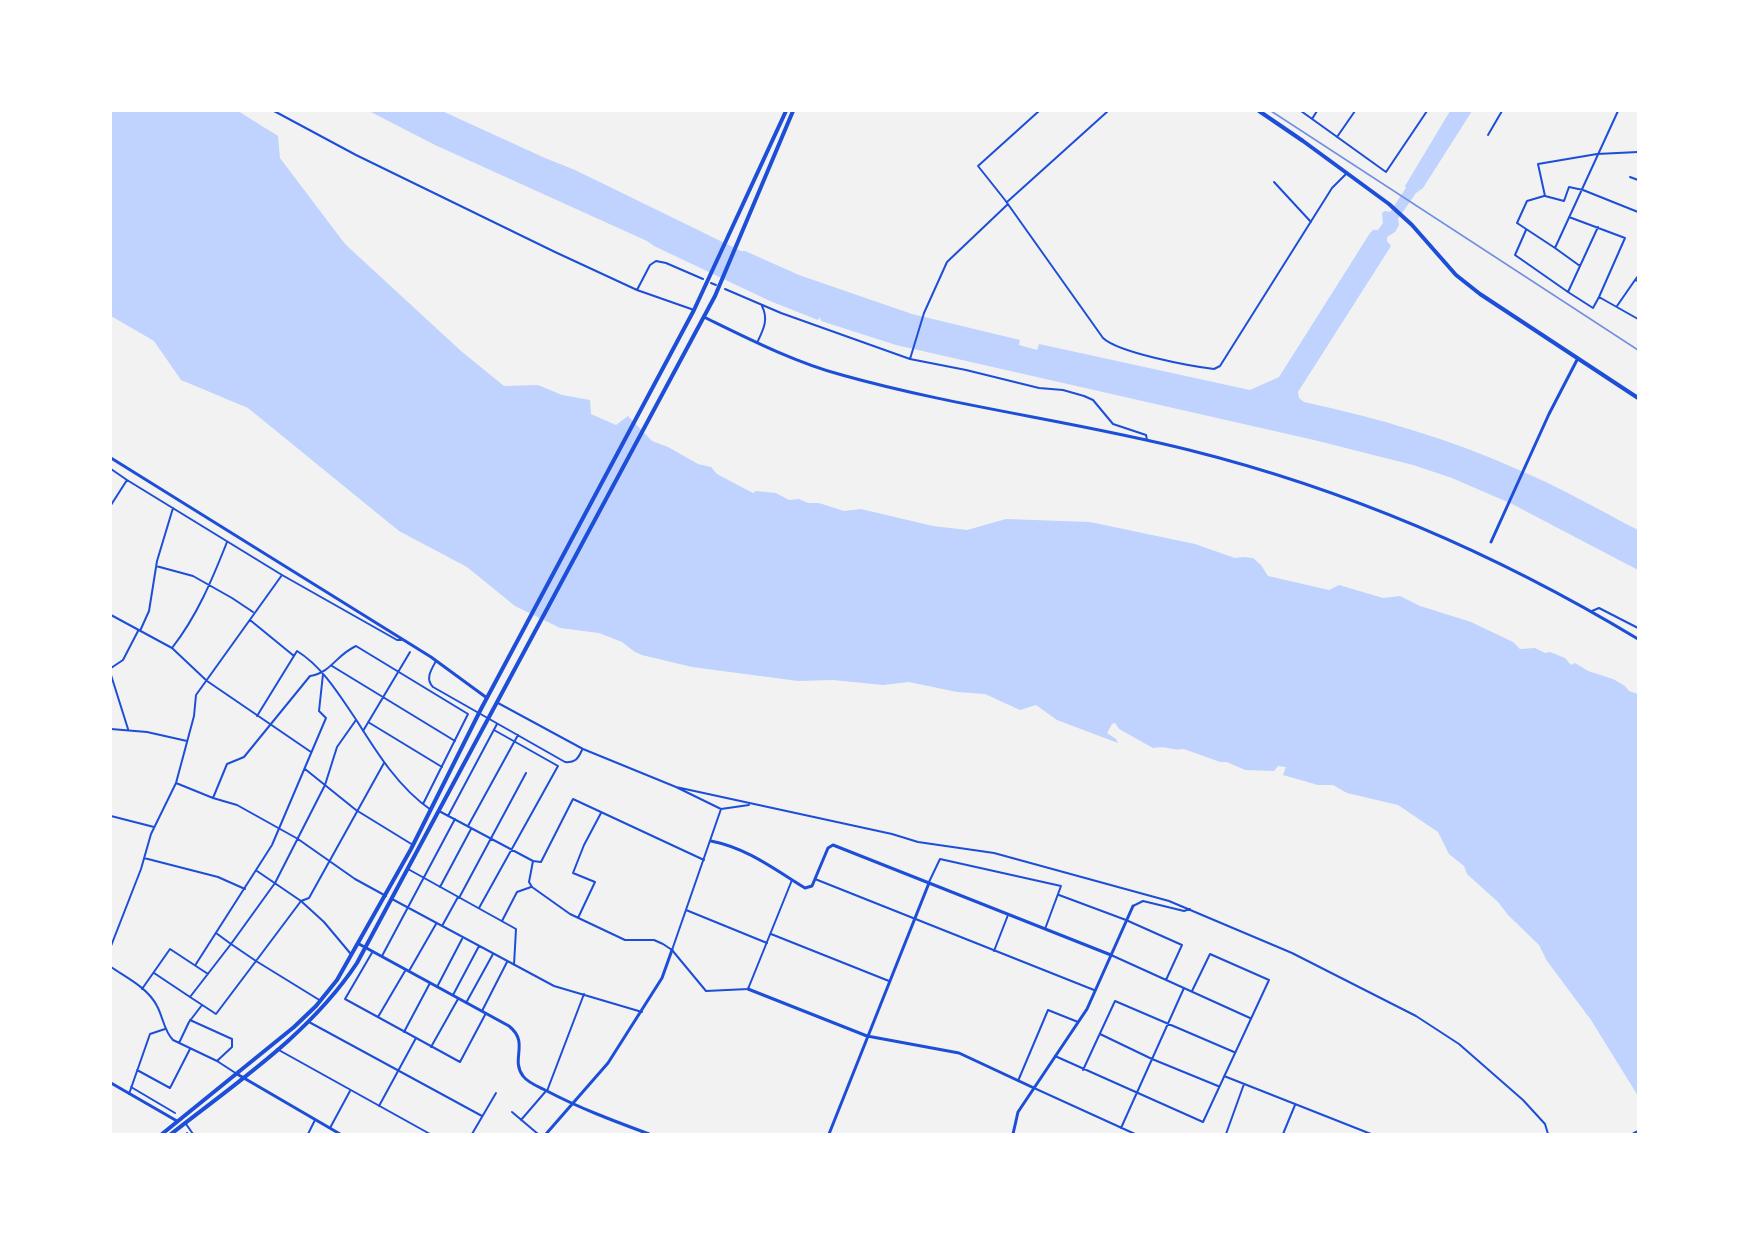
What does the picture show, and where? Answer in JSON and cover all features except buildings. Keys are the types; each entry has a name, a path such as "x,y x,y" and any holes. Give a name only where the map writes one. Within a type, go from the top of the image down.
{"main road":[{"path":"162,1134 294,1027 321,1001 352,956 413,845 481,709 694,310 786,111"},
{"path":"171,1134 309,1022 341,987 365,948 701,323 737,246 772,156 793,111"},
{"path":"1259,111 1389,204 1468,285 1638,398"},
{"path":"1634,1134 1638,1132"}],"street":[{"path":"274,111 356,155 637,290 694,310"},
{"path":"1039,111 978,166 1108,342 1178,364 1214,369 1220,366 1332,188 1348,173"},
{"path":"910,359 924,313 947,262 1007,203 1108,111"},
{"path":"1301,111 1386,172 1425,112"},
{"path":"1312,119 1317,111"},
{"path":"1338,138 1355,111"},
{"path":"1488,135 1502,111"},
{"path":"1555,248 1618,111"},
{"path":"1545,196 1538,164 1597,154 1638,152"},
{"path":"1630,177 1638,180"},
{"path":"1274,182 1311,222"},
{"path":"1580,266 1517,223 1527,201 1545,196 1564,201 1569,187 1583,190 1638,212"},
{"path":"1526,230 1515,255 1593,308 1624,238 1569,217"},
{"path":"1568,292 1598,227"},
{"path":"637,290 650,265 656,261 703,279"},
{"path":"1617,306 1638,276"},
{"path":"711,283 716,285"},
{"path":"725,289 762,306 910,359 1084,396 1094,400 1113,424 1146,435 1147,440"},
{"path":"1599,297 1638,319"},
{"path":"757,343 765,324 765,313 762,306"},
{"path":"704,317 757,343 842,375 1014,414 1190,450 1283,477 1377,509 1500,562 1592,611 1638,639"},
{"path":"1491,542 1561,387 1578,358"},
{"path":"111,458 404,640 487,698"},
{"path":"111,469 282,575 397,640 404,640"},
{"path":"111,505 126,480"},
{"path":"111,668 123,660 149,611 156,566 173,508"},
{"path":"172,648 186,630 210,586 228,541"},
{"path":"156,566 193,576 254,613"},
{"path":"111,946 154,827 176,783 194,716 196,695 282,575"},
{"path":"1592,611 1599,608 1638,628"},
{"path":"111,615 172,648 207,681 311,752"},
{"path":"249,620 294,656"},
{"path":"213,798 227,764 244,757 310,676 322,674 345,651 356,646 468,714"},
{"path":"257,716 297,651 311,660 343,699 384,763 401,783 431,810"},
{"path":"363,731 410,652"},
{"path":"436,662 429,683 471,709 565,762 572,763 577,760 583,749"},
{"path":"331,665 455,741"},
{"path":"196,964 257,871 279,830 326,717 319,711 322,674"},
{"path":"111,675 128,729"},
{"path":"498,703 583,749 675,787 721,809 750,805"},
{"path":"423,804 471,709"},
{"path":"190,997 275,883 325,785 337,747 356,720"},
{"path":"368,722 441,767"},
{"path":"448,816 498,724"},
{"path":"111,729 128,729 187,741"},
{"path":"479,909 558,765 494,730"},
{"path":"440,887 518,735"},
{"path":"154,973 216,1014 301,901 309,898 384,763"},
{"path":"304,769 356,810 413,845"},
{"path":"442,926 526,773"},
{"path":"176,783 237,805 298,839 386,896"},
{"path":"675,787 892,834 918,842 994,853 1169,901 1190,909 1292,953 1416,1016 1459,1044 1502,1080 1545,1124 1548,1134"},
{"path":"439,811 533,861 541,862 573,799 704,860"},
{"path":"546,1134 608,1063 662,978 721,809"},
{"path":"578,918 594,882 573,873 584,845 602,812"},
{"path":"111,816 154,827"},
{"path":"382,956 455,819"},
{"path":"711,841 730,845 755,856 805,888 812,886 828,848 833,845 1111,955 1250,1018"},
{"path":"144,858 218,877 245,889"},
{"path":"829,1134 940,859 1061,886 1045,929"},
{"path":"533,861 529,882 532,887 570,914 625,940 654,940 672,950 706,991 748,989 867,1036 959,1053 1135,1134"},
{"path":"408,869 516,929 514,965"},
{"path":"257,871 301,901 324,922 352,956"},
{"path":"815,879 1096,990"},
{"path":"748,989 792,880"},
{"path":"502,921 517,892 532,887"},
{"path":"1058,895 1126,920 1182,945 1166,980"},
{"path":"392,899 554,986 642,1012"},
{"path":"1013,1134 1018,1112 1078,1022 1096,990 1133,906 1143,901 1184,911 1190,909"},
{"path":"686,910 767,943"},
{"path":"994,951 1008,915"},
{"path":"378,1017 436,923"},
{"path":"215,933 256,962 321,1001"},
{"path":"771,934 889,981"},
{"path":"437,987 463,938"},
{"path":"359,944 486,1013 516,1032 520,1041 518,1066 523,1077 571,1104 649,1134"},
{"path":"453,995 479,946"},
{"path":"142,989 170,949 208,974"},
{"path":"373,951 345,999 431,1047 460,1062 486,1013"},
{"path":"466,1003 493,954"},
{"path":"1055,1056 1203,1122 1269,980 1210,954 1192,992"},
{"path":"482,1011 507,962"},
{"path":"111,967 149,994 158,1007 168,1035 190,1049 217,1061 340,1134"},
{"path":"404,1032 430,983"},
{"path":"1121,1128 1184,988"},
{"path":"521,1120 547,1091 584,994"},
{"path":"431,1047 459,998"},
{"path":"1083,1070 1115,1000 1234,1052"},
{"path":"179,1043 190,1020 202,1005"},
{"path":"1018,1081 1047,1010 1078,1022"},
{"path":"190,1020 232,1040 232,1047 217,1061"},
{"path":"309,1022 482,1116"},
{"path":"129,1094 150,1034 165,1029"},
{"path":"1100,1034 1219,1087"},
{"path":"379,1106 416,1038"},
{"path":"137,1070 170,1088 190,1049"},
{"path":"277,1049 430,1134"},
{"path":"1224,1077 1371,1134"},
{"path":"111,1083 178,1122"},
{"path":"1226,1134 1244,1084"},
{"path":"131,1087 175,1113"},
{"path":"330,1128 350,1090"},
{"path":"472,1134 496,1093"},
{"path":"1283,1134 1295,1105"},
{"path":"512,1112 538,1134"},
{"path":"308,1134 315,1120"},
{"path":"185,1123 193,1134"}],"water":[{"path":"111,111 238,111 278,136 280,158 345,244 461,351 504,386 538,385 562,395 590,400 591,414 616,425 628,416 652,441 698,464 711,467 717,474 753,493 756,491 776,493 789,500 799,499 808,503 819,503 844,511 861,509 933,526 967,530 1006,519 1090,522 1195,544 1235,558 1253,558 1268,576 1329,590 1339,585 1383,598 1400,596 1420,606 1471,622 1513,642 1520,649 1535,648 1565,658 1571,665 1575,663 1588,671 1613,679 1629,691 1638,694 1638,1096 1591,1020 1547,961 1539,945 1498,902 1467,874 1464,866 1449,854 1438,832 1398,805 1347,793 1333,785 1318,785 1283,775 1286,767 1278,766 1274,771 1245,770 1184,749 1153,748 1119,729 1115,723 1107,733 1118,743 1057,720 1036,705 1020,710 985,694 957,692 909,682 883,685 833,680 798,681 692,667 642,655 622,642 599,633 560,628 515,606 467,567 399,531 248,408 181,380 154,341 111,316"},
{"path":"369,111 442,111 575,170 741,251 799,275 912,314 1020,340 1019,345 1037,350 1039,344 1250,390 1279,377 1370,233 1378,230 1383,223 1382,213 1390,212 1406,188 1405,186 1450,111 1472,111 1423,188 1416,193 1398,219 1399,225 1395,232 1387,237 1391,246 1298,392 1299,398 1304,402 1386,422 1440,439 1493,459 1564,491 1638,530 1638,570 1512,504 1452,478 1413,465 1314,440 896,345 821,321 820,317 818,320 770,301 647,241 435,145"}],"tram line":[{"path":"1271,111 1638,350"}]}
